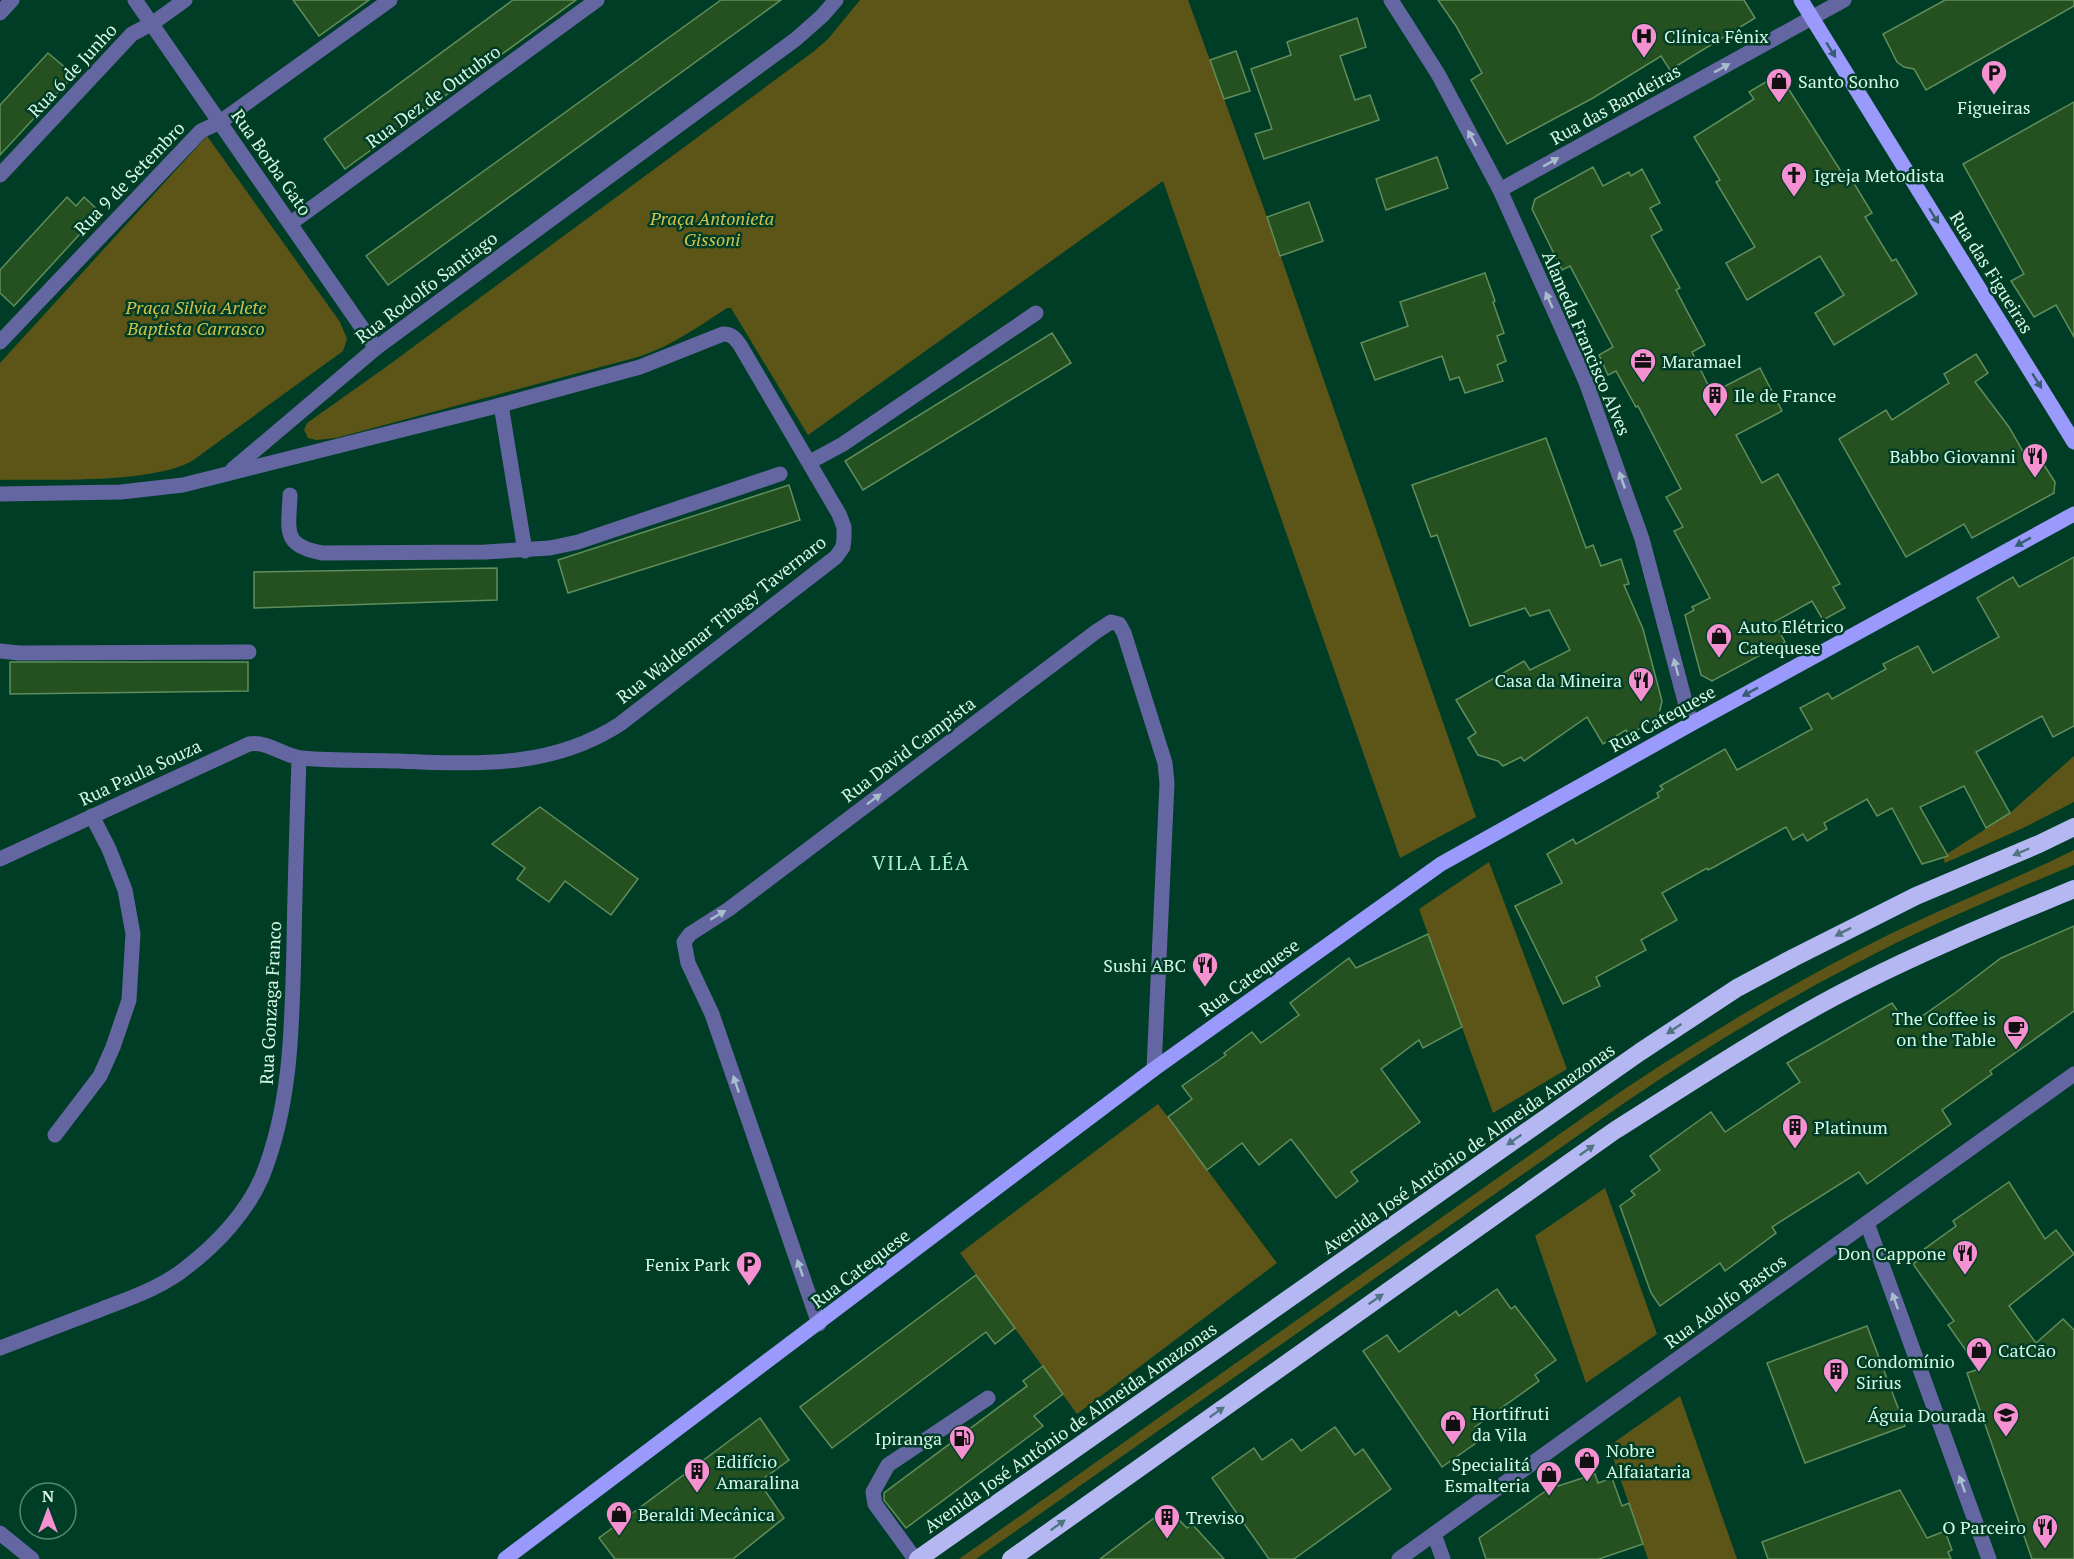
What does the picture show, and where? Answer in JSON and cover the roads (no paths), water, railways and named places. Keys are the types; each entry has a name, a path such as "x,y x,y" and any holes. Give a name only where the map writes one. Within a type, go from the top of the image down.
{"highway":[{"name":"Avenida José Antônio de Almeida Amazonas","path":"917,1559 1640,1052 1737,988 1916,896 2074,827"},
{"path":"1011,1559 1614,1131 1662,1100 1798,1017 1860,984 1963,935 2074,889"}],"main road":[{"name":"Rua das Figueiras","path":"1801,0 2074,442"},
{"name":"Rua Catequese","path":"505,1559 1154,1070 1441,864 2074,514"}],"street":[{"path":"0,13 12,0"},
{"name":"Rua Borba Gato","path":"135,0 376,348"},
{"name":"Rua 6 de Junho","path":"0,176 132,34 153,23 185,0"},
{"name":"Rua 9 de Setembro","path":"0,342 201,131 220,122 390,0"},
{"name":"Rua Dez de Outubro","path":"291,223 597,0"},
{"name":"Rua Rodolfo Santiago","path":"0,494 121,492 183,484 230,472 376,348 796,39 836,0"},
{"name":"Alameda Francisco Alves","path":"1391,0 1438,74 1500,190 1586,382 1604,427 1642,539 1691,724"},
{"name":"Rua das Bandeiras","path":"1500,190 1844,0"},
{"path":"810,462 843,444 1036,313"},
{"name":"Rua Waldemar Tibagy Tavernaro","path":"230,472 501,405 640,367 715,336 729,334 740,345 810,462 844,527 843,547 836,557 604,735 584,744 550,755 475,764 299,758"},
{"path":"501,405 525,550"},
{"path":"290,495 291,537 298,546 308,550 323,553 525,550 578,542 780,474"},
{"name":"Rua David Campista","path":"819,1324 712,1014 688,963 684,942 696,930 729,909 1096,631 1111,622 1119,624 1124,633 1165,763 1167,783 1154,1070"},
{"path":"0,651 19,653 249,652"},
{"name":"Rua Paula Souza","path":"0,859 249,744 262,743 299,758"},
{"name":"Rua Gonzaga Franco","path":"0,1348 120,1302 179,1273 209,1249 246,1207 261,1178 276,1135 287,1084 292,1022 299,758"},
{"path":"55,1135 100,1076 113,1047 129,1000 133,934 125,890 109,849 92,816"},
{"name":"Rua Adolfo Bastos","path":"1399,1559 2074,1074"},
{"path":"1867,1224 1989,1559"},
{"path":"917,1559 875,1504 873,1492 888,1465 988,1398"},
{"path":"0,1533 32,1559"},
{"path":"1434,1534 1443,1559"}],"place":[{"name":"Clínica Fênix","path":"1644,59"},
{"name":"Figueiras","path":"1994,96"},
{"name":"Santo Sonho","path":"1779,104"},
{"name":"Igreja Metodista","path":"1794,198"},
{"name":"Maramael","path":"1643,384"},
{"name":"Ile de France","path":"1715,418"},
{"name":"Babbo Giovanni","path":"2035,479"},
{"name":"Auto Elétrico Catequese","path":"1719,659"},
{"name":"Casa da Mineira","path":"1641,703"},
{"name":"Sushi ABC","path":"1205,988"},
{"name":"The Coffee is on the Table","path":"2016,1051"},
{"name":"Platinum","path":"1795,1150"},
{"name":"Don Cappone","path":"1965,1276"},
{"name":"Fenix Park","path":"749,1287"},
{"name":"CatCão","path":"1979,1373"},
{"name":"Condomínio Sirius","path":"1836,1394"},
{"name":"Águia Dourada","path":"2006,1438"},
{"name":"Hortifruti da Vila","path":"1453,1446"},
{"name":"Ipiranga","path":"962,1461"},
{"name":"Nobre Alfaiataria","path":"1587,1483"},
{"name":"Edifício Amaralina","path":"697,1494"},
{"name":"Specialitá Esmalteria","path":"1549,1497"},
{"name":"Beraldi Mecânica","path":"619,1537"},
{"name":"Treviso","path":"1167,1540"},
{"name":"O Parceiro","path":"2045,1550"}],"district":[{"name":"VILA LÉA","path":"921,862"}],"park label":[{"name":"Praça Antonieta Gissoni","path":"712,228"},
{"name":"Praça Silvia Arlete Baptista Carrasco","path":"196,317"}]}
